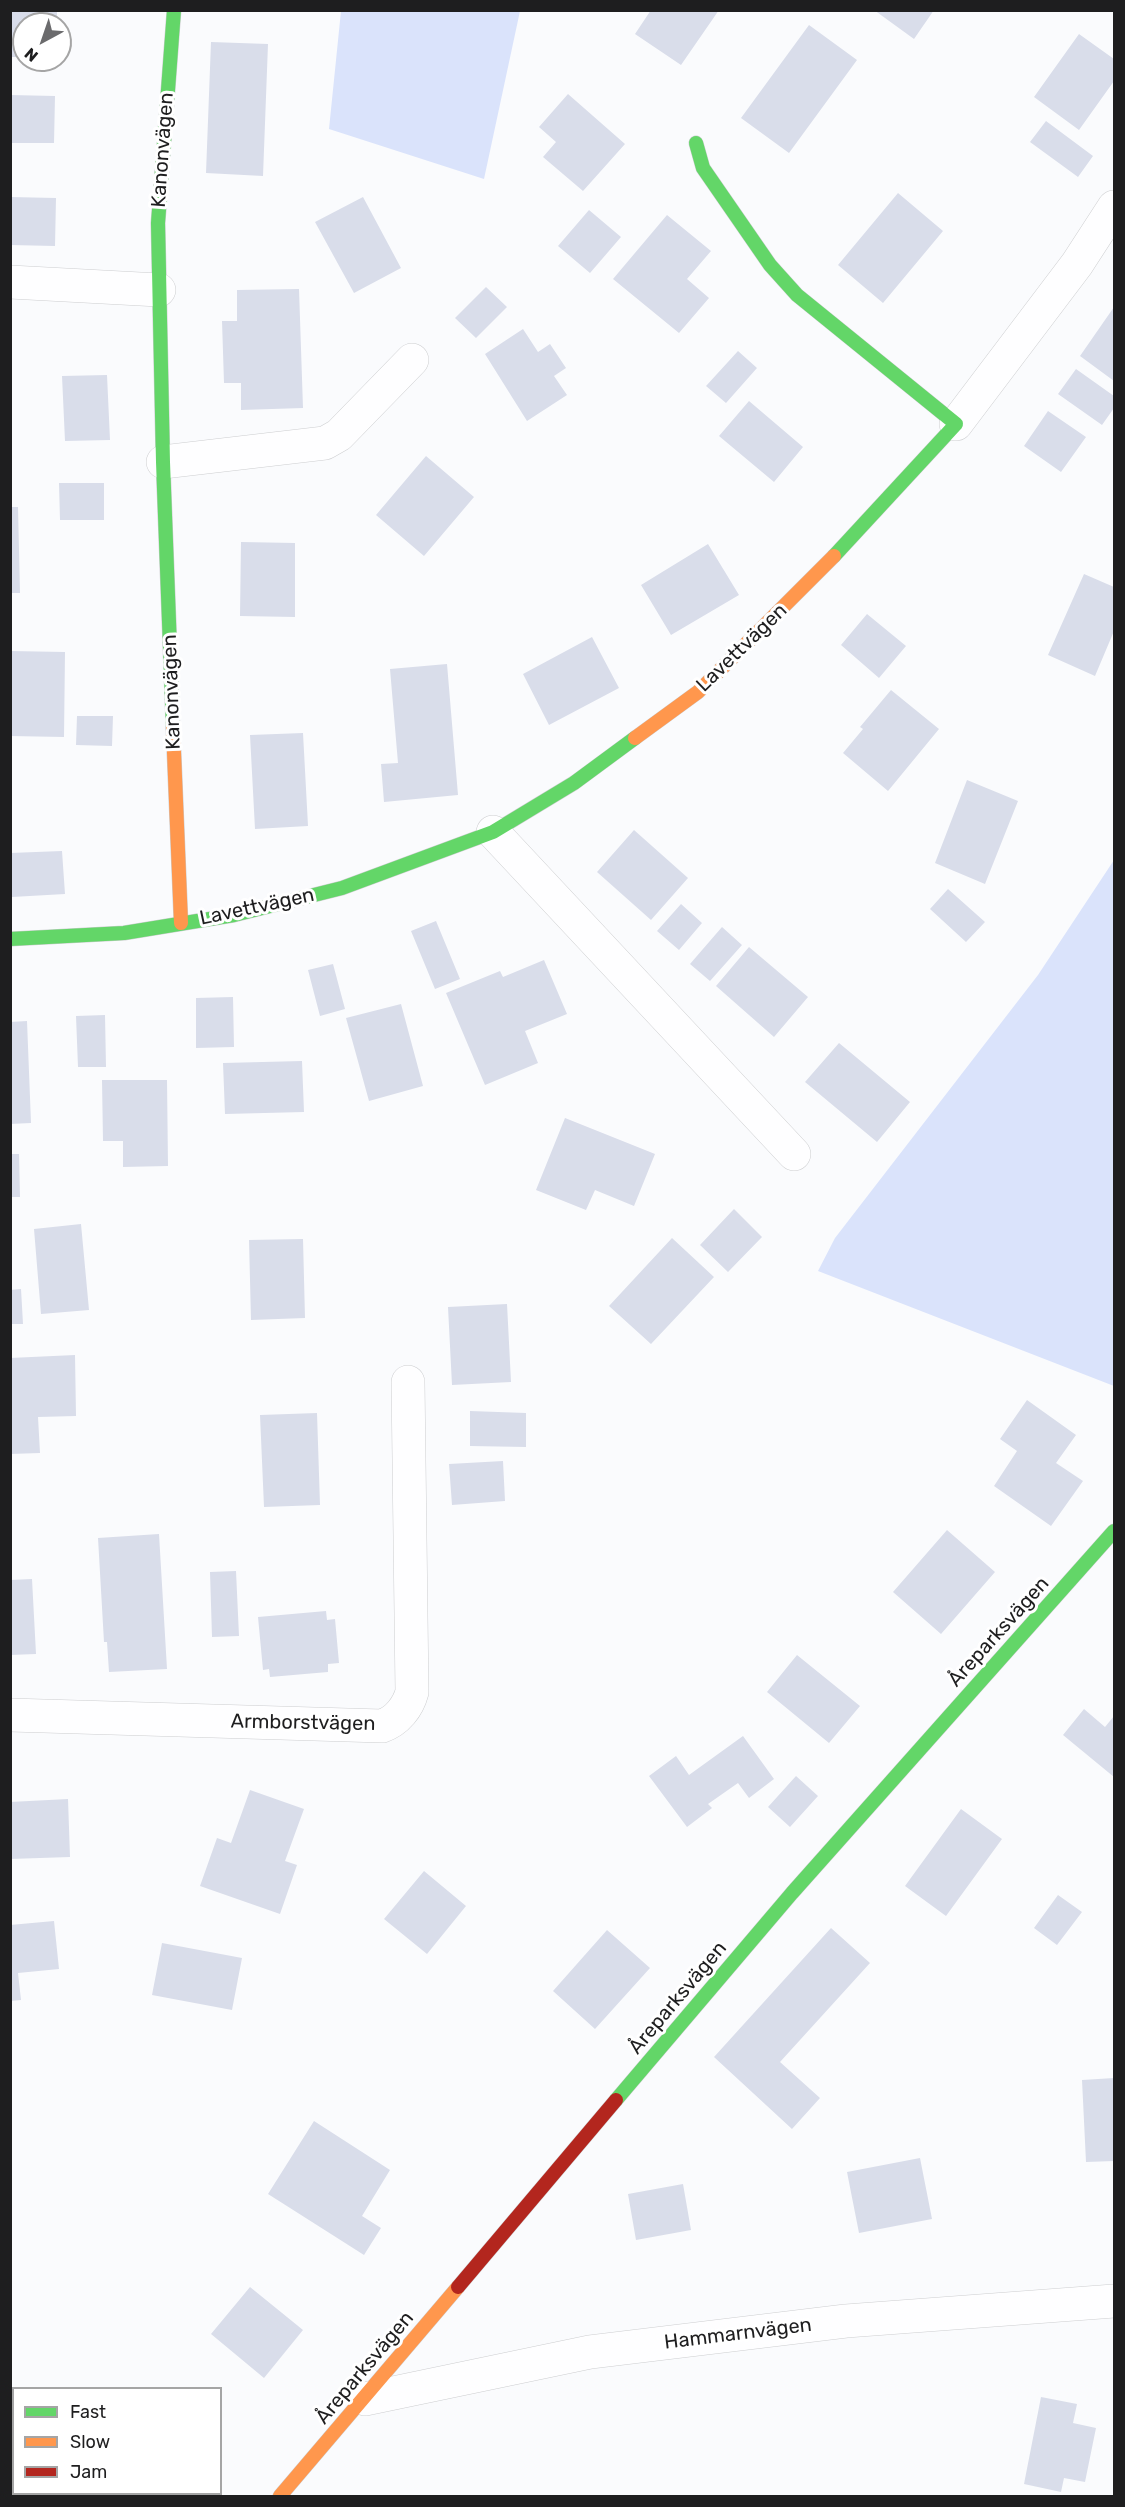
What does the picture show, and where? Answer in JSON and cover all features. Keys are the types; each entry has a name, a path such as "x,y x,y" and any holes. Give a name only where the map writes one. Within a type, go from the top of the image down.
{"street":[{"name":"Kanonvägen","path":"174,10 158,223 163,462 181,922"},
{"path":"696,143 703,168 770,265 797,295 956,424"},
{"name":"Lavettvägen","path":"10,939 124,933 234,915 342,888 493,832 574,783 698,692 805,587 956,424 1077,264 1114,207"},
{"path":"10,282 159,290"},
{"path":"163,462 326,443 339,435 412,360"},
{"path":"493,832 794,1154"},
{"name":"Armborstvägen","path":"10,1715 382,1726 391,1723 405,1707 412,1692 408,1382"},
{"name":"Åreparksvägen","path":"280,2496 365,2399 792,1893 1114,1531"},
{"name":"Hammarnvägen","path":"365,2399 590,2352 846,2321 1114,2301"}],"shaded area":[{"path":"341,11 520,11 484,179 329,129"},
{"path":"1114,860 1114,1386 818,1271 835,1238 1038,975"}],"building":[{"path":"10,10 57,11 12,12 12,57 10,57"},
{"path":"651,10 719,10 681,65 635,34"},
{"path":"874,10 934,10 914,39"},
{"path":"809,25 857,60 789,153 741,118"},
{"path":"1079,34 1114,59 1114,81 1079,130 1034,97"},
{"path":"211,42 268,44 263,176 206,173"},
{"path":"568,94 625,144 583,191 543,157 556,142 539,127"},
{"path":"10,95 55,96 54,143 10,143"},
{"path":"1046,121 1093,156 1078,177 1030,142"},
{"path":"898,193 943,231 883,303 838,265"},
{"path":"10,197 56,198 55,246 10,245"},
{"path":"363,197 401,268 354,293 315,222"},
{"path":"589,210 621,237 590,273 558,246"},
{"path":"667,215 711,251 687,279 709,298 679,333 613,279"},
{"path":"486,287 507,307 476,338 455,318"},
{"path":"299,289 303,408 241,410 241,383 224,383 222,321 237,321 237,290"},
{"path":"1114,307 1114,381 1080,356"},
{"path":"523,329 538,352 550,344 566,368 554,376 567,395 527,421 485,354"},
{"path":"738,351 757,368 726,403 706,386"},
{"path":"1076,369 1114,396 1114,408 1102,425 1058,394"},
{"path":"107,375 110,440 65,441 62,376"},
{"path":"749,401 803,447 774,482 719,436"},
{"path":"1048,411 1086,437 1061,472 1024,446"},
{"path":"426,456 474,497 424,556 376,515"},
{"path":"59,483 104,483 104,520 60,520"},
{"path":"10,507 18,507 20,593 10,593"},
{"path":"241,542 295,543 295,617 240,616"},
{"path":"708,544 739,595 671,635 641,585"},
{"path":"1084,574 1114,587 1114,631 1095,676 1048,655"},
{"path":"867,614 906,646 879,678 841,645"},
{"path":"592,637 619,688 549,725 523,674"},
{"path":"10,651 65,652 64,737 10,736"},
{"path":"447,664 458,795 384,802 381,764 398,763 390,669"},
{"path":"891,690 939,729 888,791 843,753 863,729 860,727"},
{"path":"77,716 113,716 112,746 76,745"},
{"path":"303,733 308,826 255,829 250,735"},
{"path":"967,780 1018,801 985,884 935,863"},
{"path":"634,830 688,878 651,920 597,872"},
{"path":"62,851 65,894 12,897 10,853"},
{"path":"948,889 985,922 966,942 930,909"},
{"path":"681,904 702,923 679,950 657,931"},
{"path":"436,921 460,979 435,989 411,931"},
{"path":"722,927 742,945 710,981 690,964"},
{"path":"749,947 808,997 774,1037 716,986"},
{"path":"544,960 567,1014 525,1031 538,1063 485,1085 446,993 500,971 503,977"},
{"path":"333,964 345,1009 320,1016 308,970"},
{"path":"233,997 234,1047 196,1048 196,998"},
{"path":"401,1004 423,1086 369,1101 346,1018"},
{"path":"105,1015 106,1067 78,1067 76,1016"},
{"path":"27,1021 31,1123 10,1124 10,1022"},
{"path":"839,1043 910,1102 877,1142 805,1082"},
{"path":"302,1061 304,1112 225,1114 223,1063"},
{"path":"102,1080 167,1080 168,1166 123,1167 123,1141 103,1141"},
{"path":"565,1118 655,1154 634,1206 595,1190 586,1210 536,1190"},
{"path":"10,1154 19,1154 20,1197 10,1197"},
{"path":"734,1209 762,1237 728,1272 700,1245"},
{"path":"81,1224 89,1310 41,1314 34,1229"},
{"path":"672,1238 714,1277 651,1344 609,1306"},
{"path":"303,1239 305,1318 251,1320 249,1240"},
{"path":"21,1289 23,1324 10,1324 10,1290"},
{"path":"507,1304 511,1382 452,1385 448,1307"},
{"path":"75,1355 76,1416 38,1417 40,1453 10,1454 10,1358"},
{"path":"1027,1400 1076,1435 1056,1463 1083,1481 1051,1526 994,1486 1017,1451 1000,1439"},
{"path":"470,1411 526,1413 526,1447 470,1446"},
{"path":"317,1413 320,1505 264,1507 260,1415"},
{"path":"503,1461 505,1501 452,1505 449,1464"},
{"path":"947,1530 995,1572 941,1634 893,1592"},
{"path":"159,1534 167,1669 109,1672 107,1642 104,1642 98,1538"},
{"path":"236,1571 239,1636 212,1637 210,1572"},
{"path":"32,1579 36,1654 10,1655 10,1580"},
{"path":"326,1611 327,1620 335,1619 339,1663 328,1664 328,1672 270,1677 269,1669 263,1670 258,1617"},
{"path":"797,1655 860,1706 829,1743 767,1692"},
{"path":"1084,1709 1105,1727 1114,1716 1114,1777 1063,1735"},
{"path":"743,1736 774,1779 749,1798 738,1783 708,1804 712,1808 687,1827 649,1776 676,1756 689,1775"},
{"path":"796,1776 818,1796 790,1827 768,1807"},
{"path":"250,1790 304,1809 285,1861 297,1865 280,1914 200,1886 217,1838 231,1843"},
{"path":"68,1799 70,1857 10,1859 10,1802"},
{"path":"961,1809 1002,1839 946,1916 905,1886"},
{"path":"424,1871 466,1906 427,1954 384,1919"},
{"path":"1058,1895 1082,1912 1057,1945 1034,1928"},
{"path":"54,1921 59,1969 18,1973 21,2000 10,2001 10,1925"},
{"path":"831,1928 870,1963 780,2062 820,2098 792,2129 714,2057"},
{"path":"607,1930 650,1968 595,2029 553,1991"},
{"path":"162,1943 242,1958 232,2010 152,1995"},
{"path":"1114,2078 1114,2161 1086,2162 1082,2080"},
{"path":"314,2121 390,2170 362,2216 381,2228 364,2255 268,2194"},
{"path":"920,2158 932,2219 859,2233 847,2172"},
{"path":"683,2184 691,2230 636,2240 628,2194"},
{"path":"250,2287 303,2330 264,2378 211,2334"},
{"path":"1041,2397 1077,2404 1073,2423 1096,2428 1085,2482 1064,2478 1061,2492 1024,2484"}],"traffic: fast":[{"path":"173,728 163,462 158,223 174,10"},
{"path":"696,143 703,168 770,265 797,295 956,424 834,556"},
{"path":"10,939 124,933 234,915 342,888 493,832 574,783 635,738"},
{"path":"616,2100 792,1893 1114,1531"}],"traffic: slow":[{"path":"635,738 698,692 834,556"},
{"path":"173,728 181,923"},
{"path":"280,2496 458,2287"}],"traffic: jam":[{"path":"458,2287 616,2100"}]}
